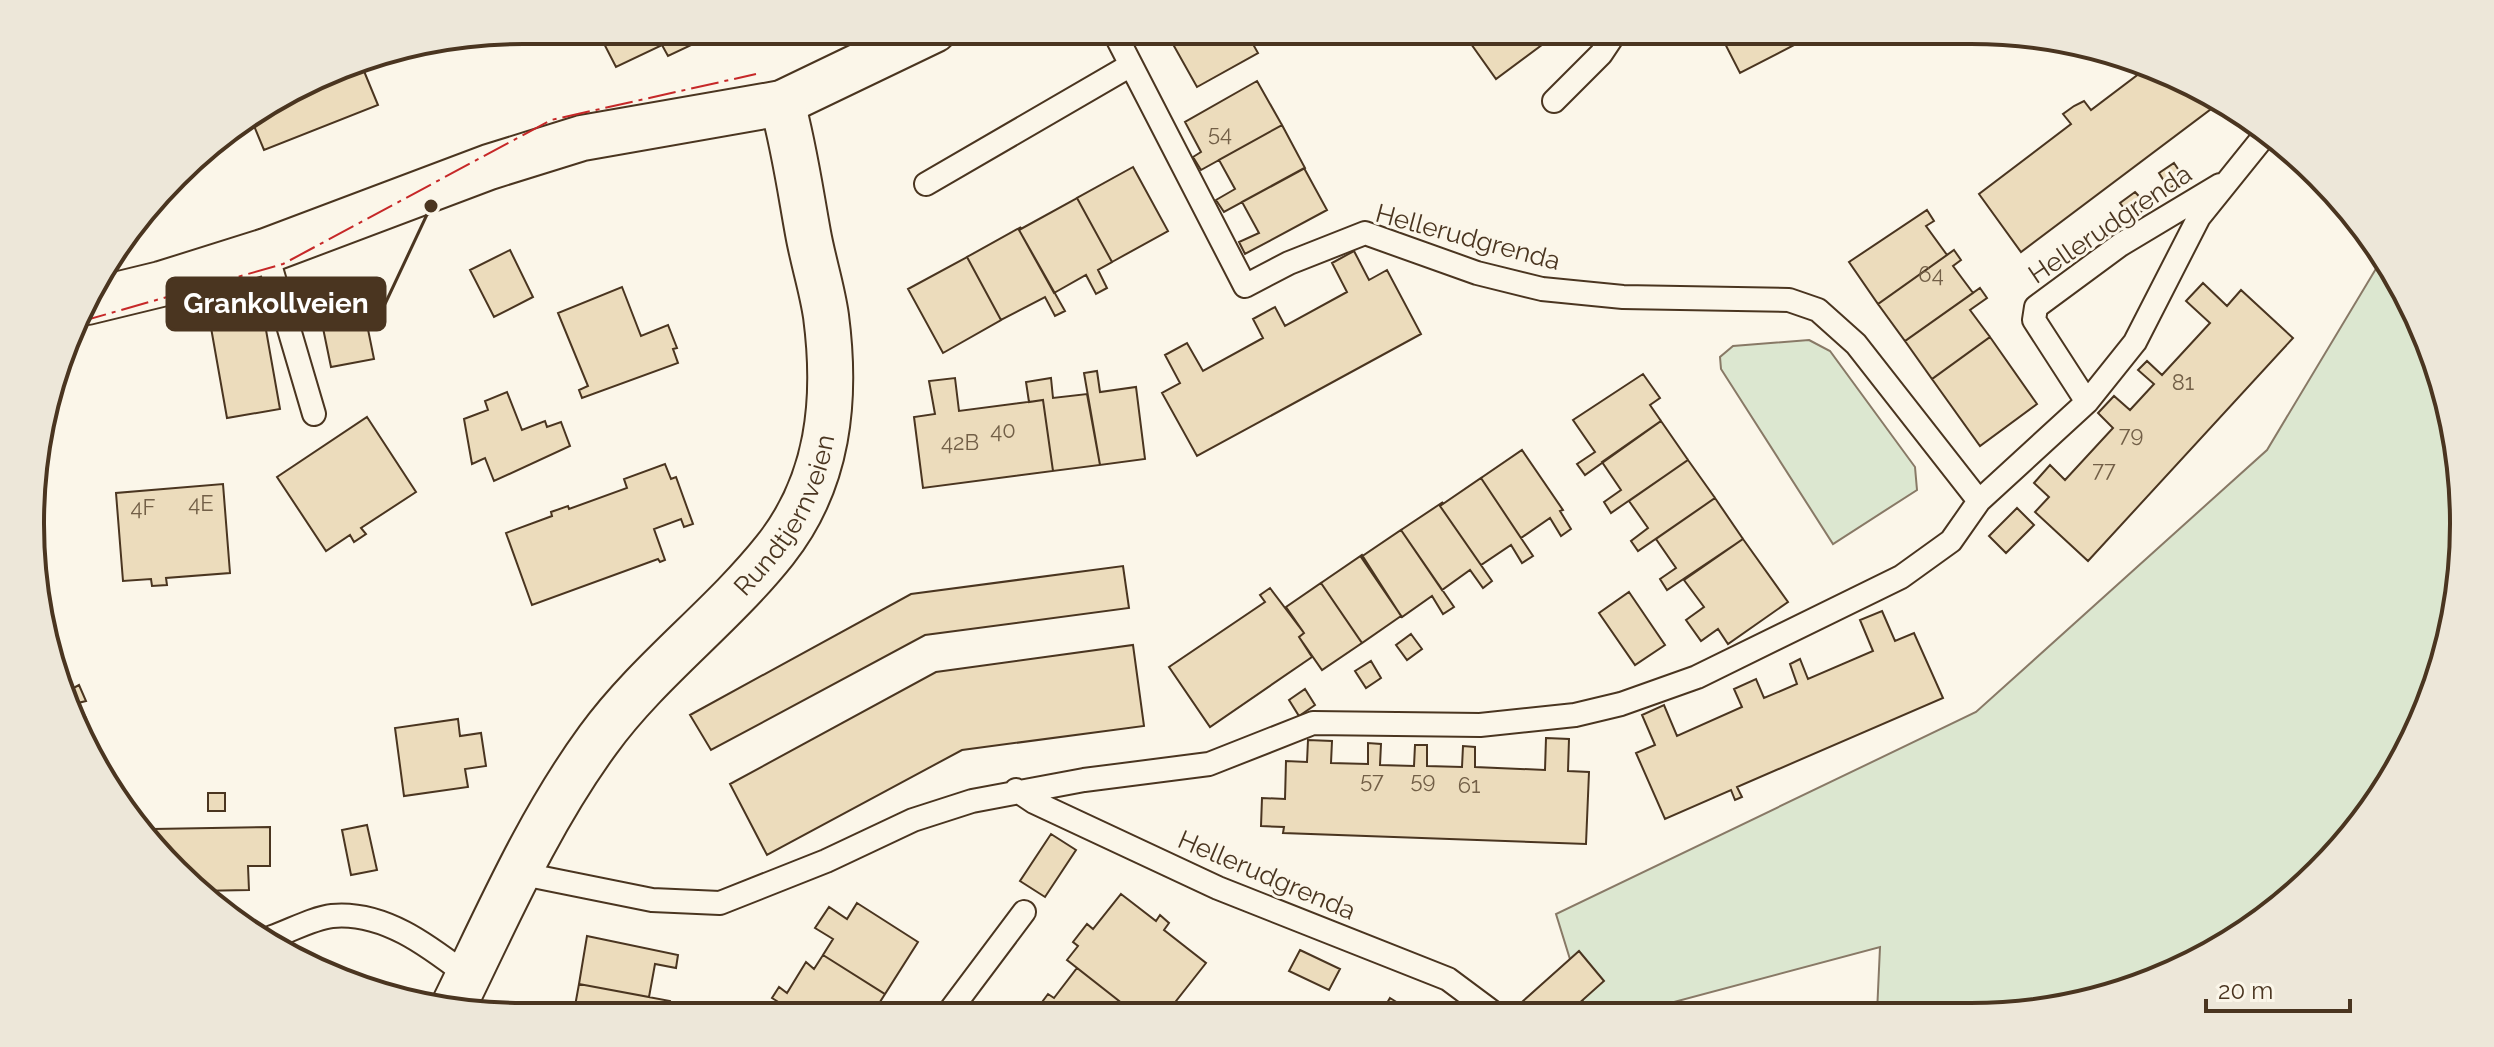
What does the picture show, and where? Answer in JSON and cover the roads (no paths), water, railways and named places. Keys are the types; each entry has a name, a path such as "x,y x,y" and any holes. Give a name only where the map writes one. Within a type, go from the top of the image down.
{"street":[{"path":"100,299 161,284 266,251 489,167 582,138 782,103 905,44"},
{"name":"Rundtjernveien","path":"461,991 518,873 597,741 640,689 736,595 777,548 810,498 828,434 831,370 826,314 808,234 796,154 782,103"}],"lane":[{"name":"Hellerudgrenda","path":"1120,44 1245,286 1289,263 1365,233 1444,258 1477,273 1542,289 1623,297 1789,300 1818,310 1856,344 1979,501"},
{"path":"1554,101 1608,44"},
{"path":"926,184 1131,65"},
{"name":"Hellerudgrenda","path":"518,873 652,900 720,903 826,861 913,820 1016,790 1209,764 1313,723 1480,725 1575,715 1621,704 1697,677 1901,577 1951,541 1979,501 2087,402 2135,342 2199,217 2260,141"},
{"name":"Hellerudgrenda","path":"2087,402 2034,320 2036,307 2120,245 2228,180"},
{"path":"266,251 314,414"},
{"name":"Hellerudgrenda","path":"1016,790 1034,802 1218,888 1448,979 1480,1003"},
{"path":"956,1003 1024,912"},
{"path":"278,935 332,916 376,922 417,938 461,991"}],"place":[{"name":"Grankollveien","path":"431,206"}]}
